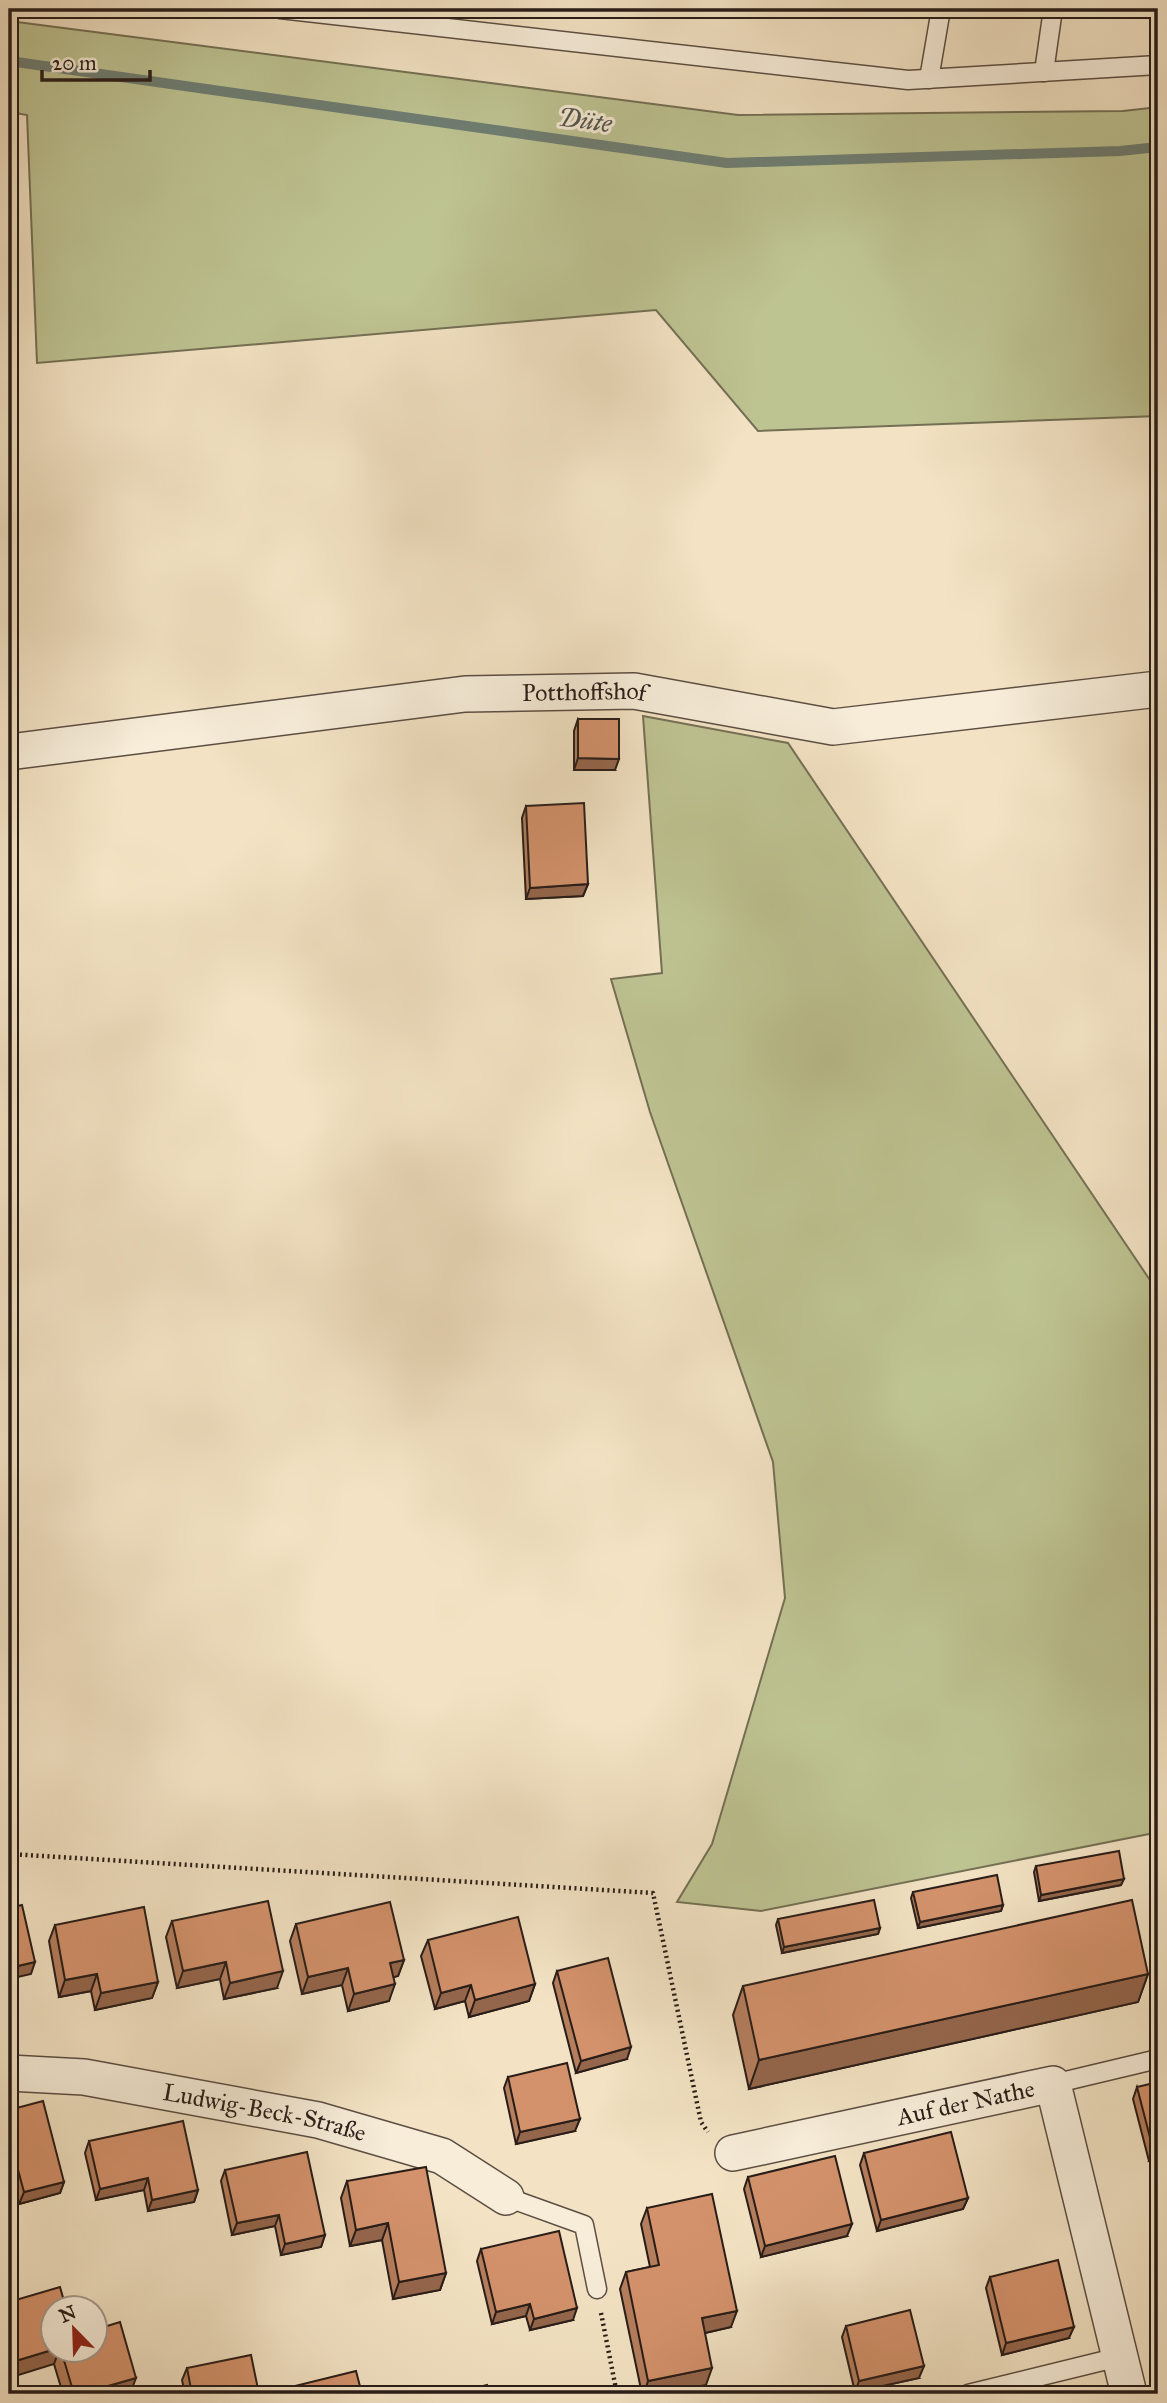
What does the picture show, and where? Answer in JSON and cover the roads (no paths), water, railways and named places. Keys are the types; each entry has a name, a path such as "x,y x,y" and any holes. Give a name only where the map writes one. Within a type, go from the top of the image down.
{"street":[{"name":"Potthoffshof","path":"9,751 465,694 634,691 833,727 1158,690"},
{"name":"Ludwig-Beck-Straße","path":"9,2073 84,2077 318,2120 442,2157 506,2197"},
{"name":"Auf der Nathe","path":"733,2153 1053,2084 1129,2394"}],"lane":[{"path":"280,9 908,80 1158,65"},
{"path":"929,79 941,9"},
{"path":"1044,72 1053,9"},
{"path":"1053,2084 1158,2059"},
{"path":"506,2197 584,2225 597,2289"},
{"path":"968,2394 1119,2357"}],"waterway":[{"name":"Düte","path":"9,61 727,163 1120,151 1158,147"}]}
